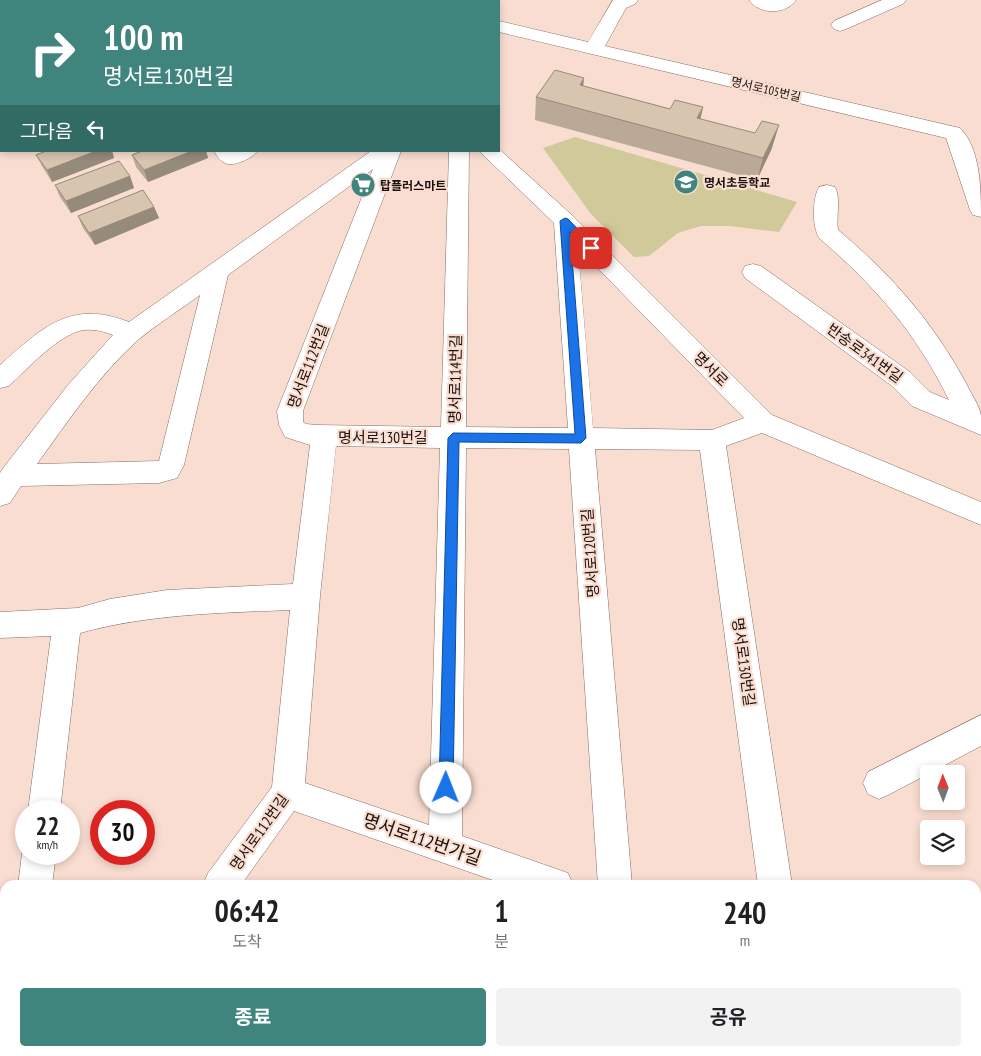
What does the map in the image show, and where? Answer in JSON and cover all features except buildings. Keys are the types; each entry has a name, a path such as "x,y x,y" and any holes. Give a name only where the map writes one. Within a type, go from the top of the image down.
{"street":[{"path":"594,48 619,4 629,0"},
{"path":"758,0 769,7 787,0"},
{"path":"840,26 897,0"},
{"name":"명서로105번길","path":"500,27 953,133 957,136 981,210"},
{"path":"225,152 230,158 245,152"},
{"path":"0,496 92,371 131,332 384,152"},
{"name":"명서로112번길","path":"224,880 288,792 306,596 324,436 304,434 292,428 289,424 290,411 391,152"},
{"name":"명서로114번길","path":"445,847 459,152"},
{"name":"명서로","path":"490,152 565,221 763,422 981,514"},
{"path":"827,192 825,218 827,233 868,268 915,323 943,362 976,423"},
{"name":"명서로120번길","path":"565,221 615,880"},
{"path":"14,475 159,472 168,470 171,466 218,269"},
{"name":"반송로341번길","path":"753,272 902,379 922,399 976,423"},
{"path":"0,379 50,337 76,322 102,322 131,332"},
{"name":"명서로130번길","path":"324,436 712,440 763,422"},
{"name":"명서로130번길","path":"712,440 775,880"},
{"path":"0,625 67,622 110,612 166,603 306,596"},
{"path":"45,800 67,622"},
{"path":"879,783 981,730"},
{"name":"명서로112번가길","path":"288,792 541,880"},
{"path":"35,880 37,865"}],"shaded area":[{"path":"575,137 797,202 779,232 730,226 701,226 678,233 649,256 634,257 591,214 543,148"}],"place":[{"name":"명서초등학교","path":"686,182"},
{"name":"탑플러스마트","path":"363,185"}],"route":[{"path":"446,788 453,438 581,438 565,221 591,248"}]}
